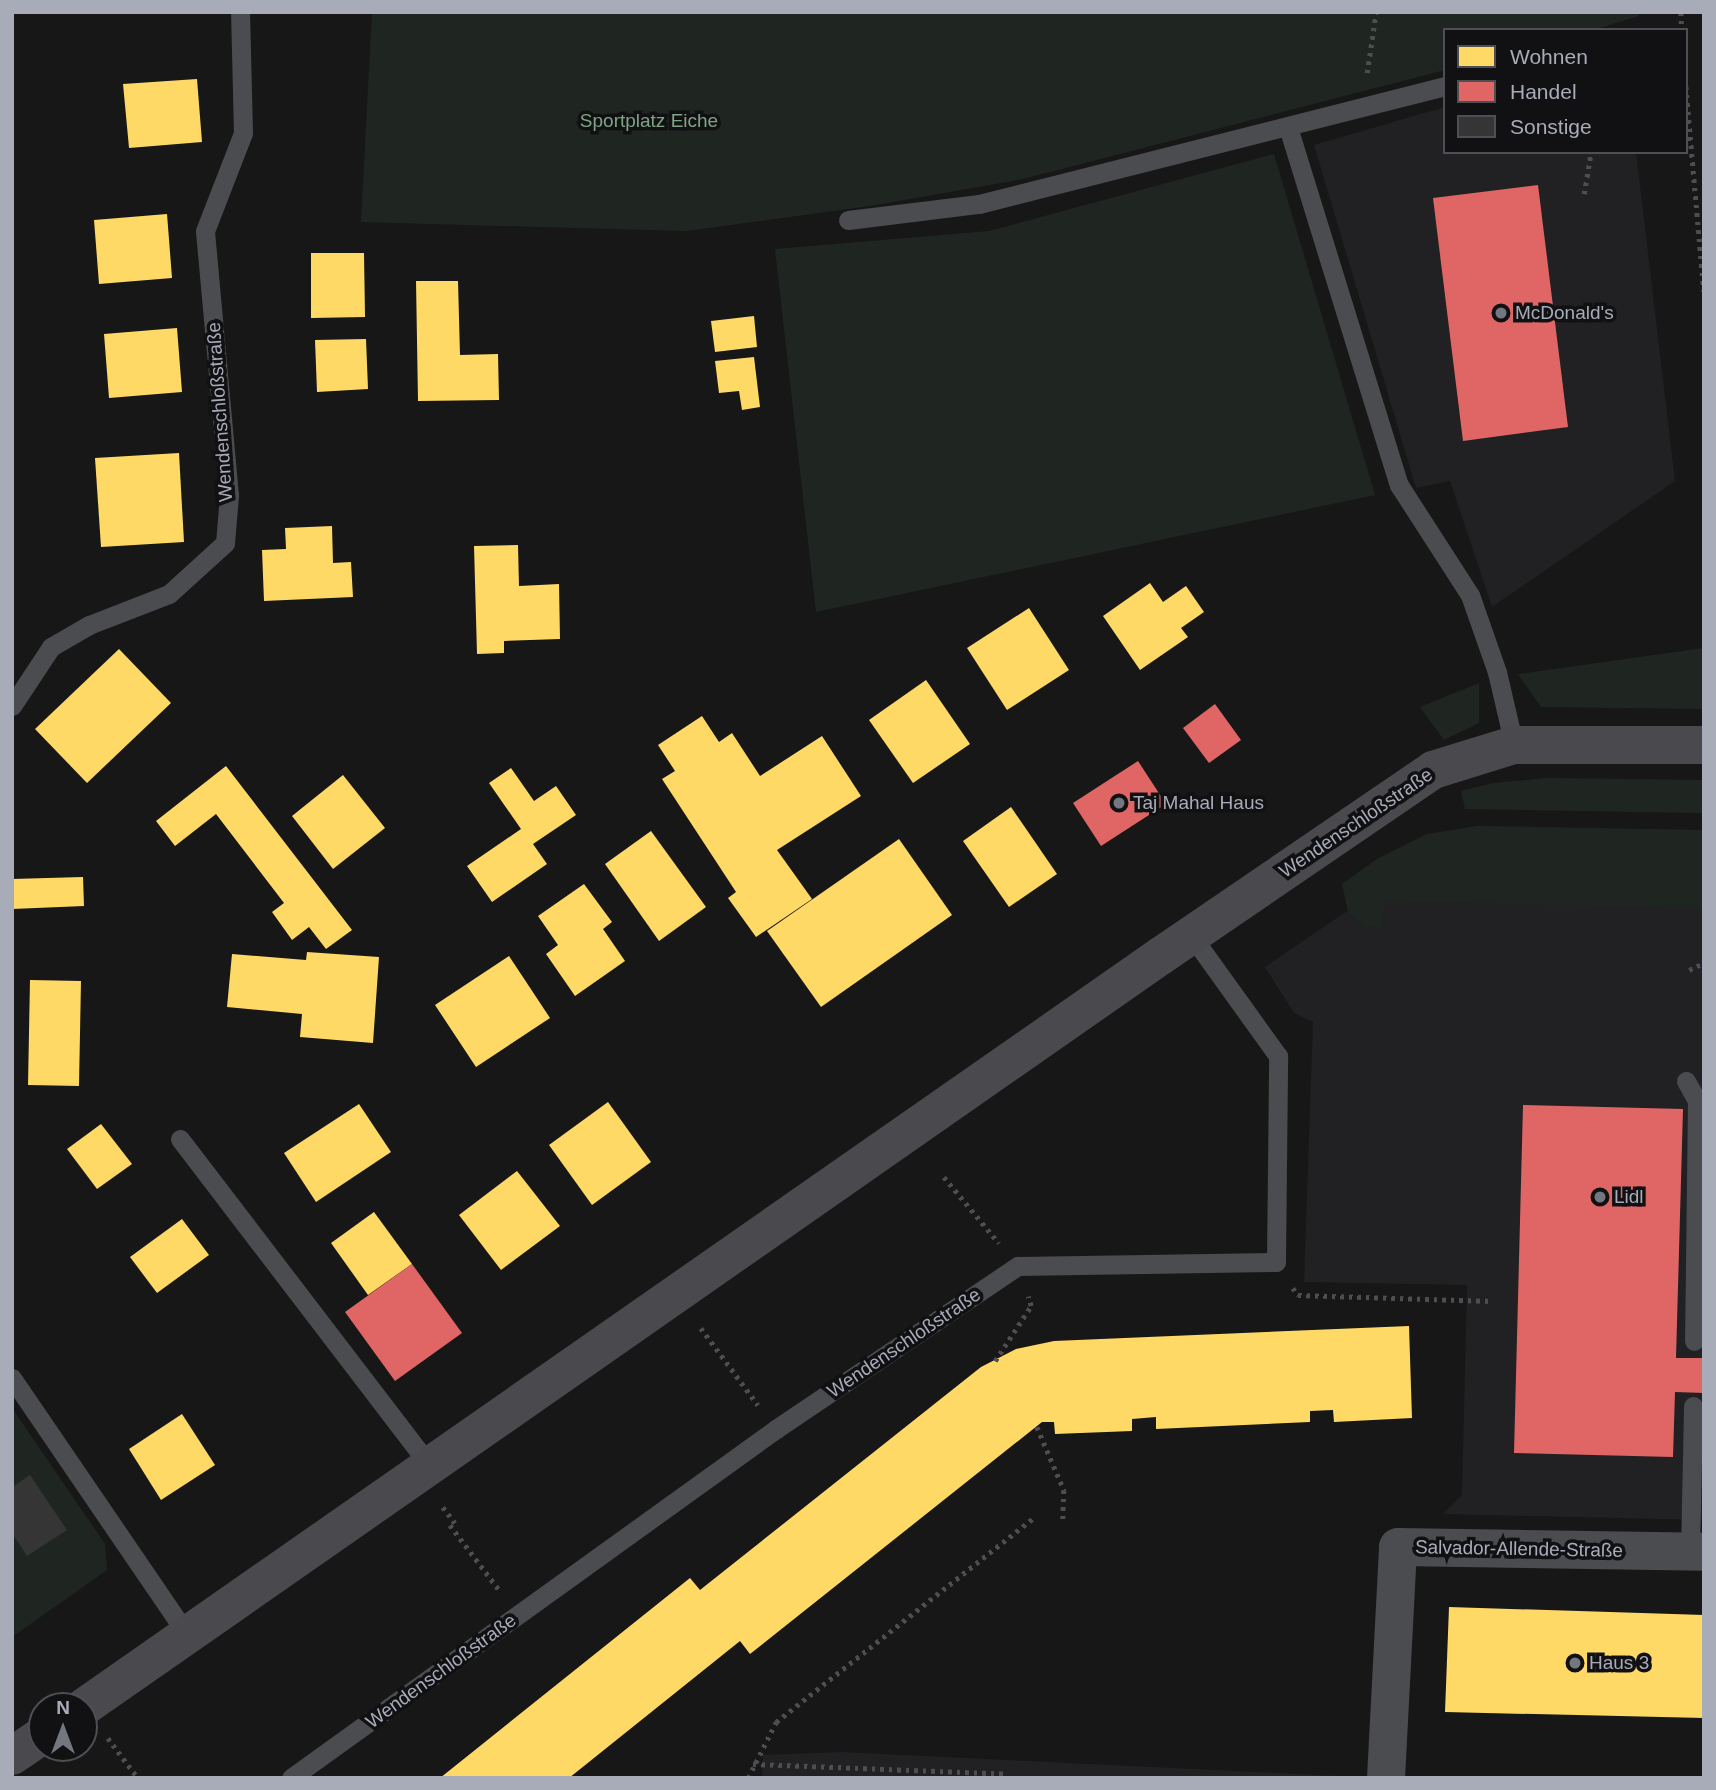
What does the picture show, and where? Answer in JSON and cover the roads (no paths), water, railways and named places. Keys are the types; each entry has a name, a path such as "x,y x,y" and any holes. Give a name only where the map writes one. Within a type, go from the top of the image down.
{"street":[{"name":"Wendenschloßstraße","path":"98,1697 1191,934 1433,770 1514,746 1704,745"},
{"name":"Salvador-Allende-Straße","path":"1386,1778 1398,1547 1697,1552"},
{"path":"12,1756 28,1745"}],"lane":[{"name":"Wendenschloßstraße","path":"12,706 51,647 89,625 169,594 225,544 229,495 205,231 243,133 240,12"},
{"path":"848,220 979,204 1443,87"},
{"path":"1288,127 1399,485 1470,595 1497,672 1514,746"},
{"name":"Wendenschloßstraße","path":"291,1778 776,1429 1018,1266 1276,1262 1278,1056 1191,934"},
{"path":"1686,1081 1697,1101 1694,1341"},
{"path":"180,1139 429,1465"},
{"path":"12,1378 188,1636"},
{"path":"1693,1406 1697,1552"}],"place":[{"name":"McDonald's","path":"1501,313"},
{"name":"Taj Mahal Haus","path":"1119,803"},
{"name":"Lidl","path":"1600,1197"},
{"name":"Haus 3","path":"1575,1663"}],"park label":[{"name":"Sportplatz Eiche","path":"649,121"}]}
